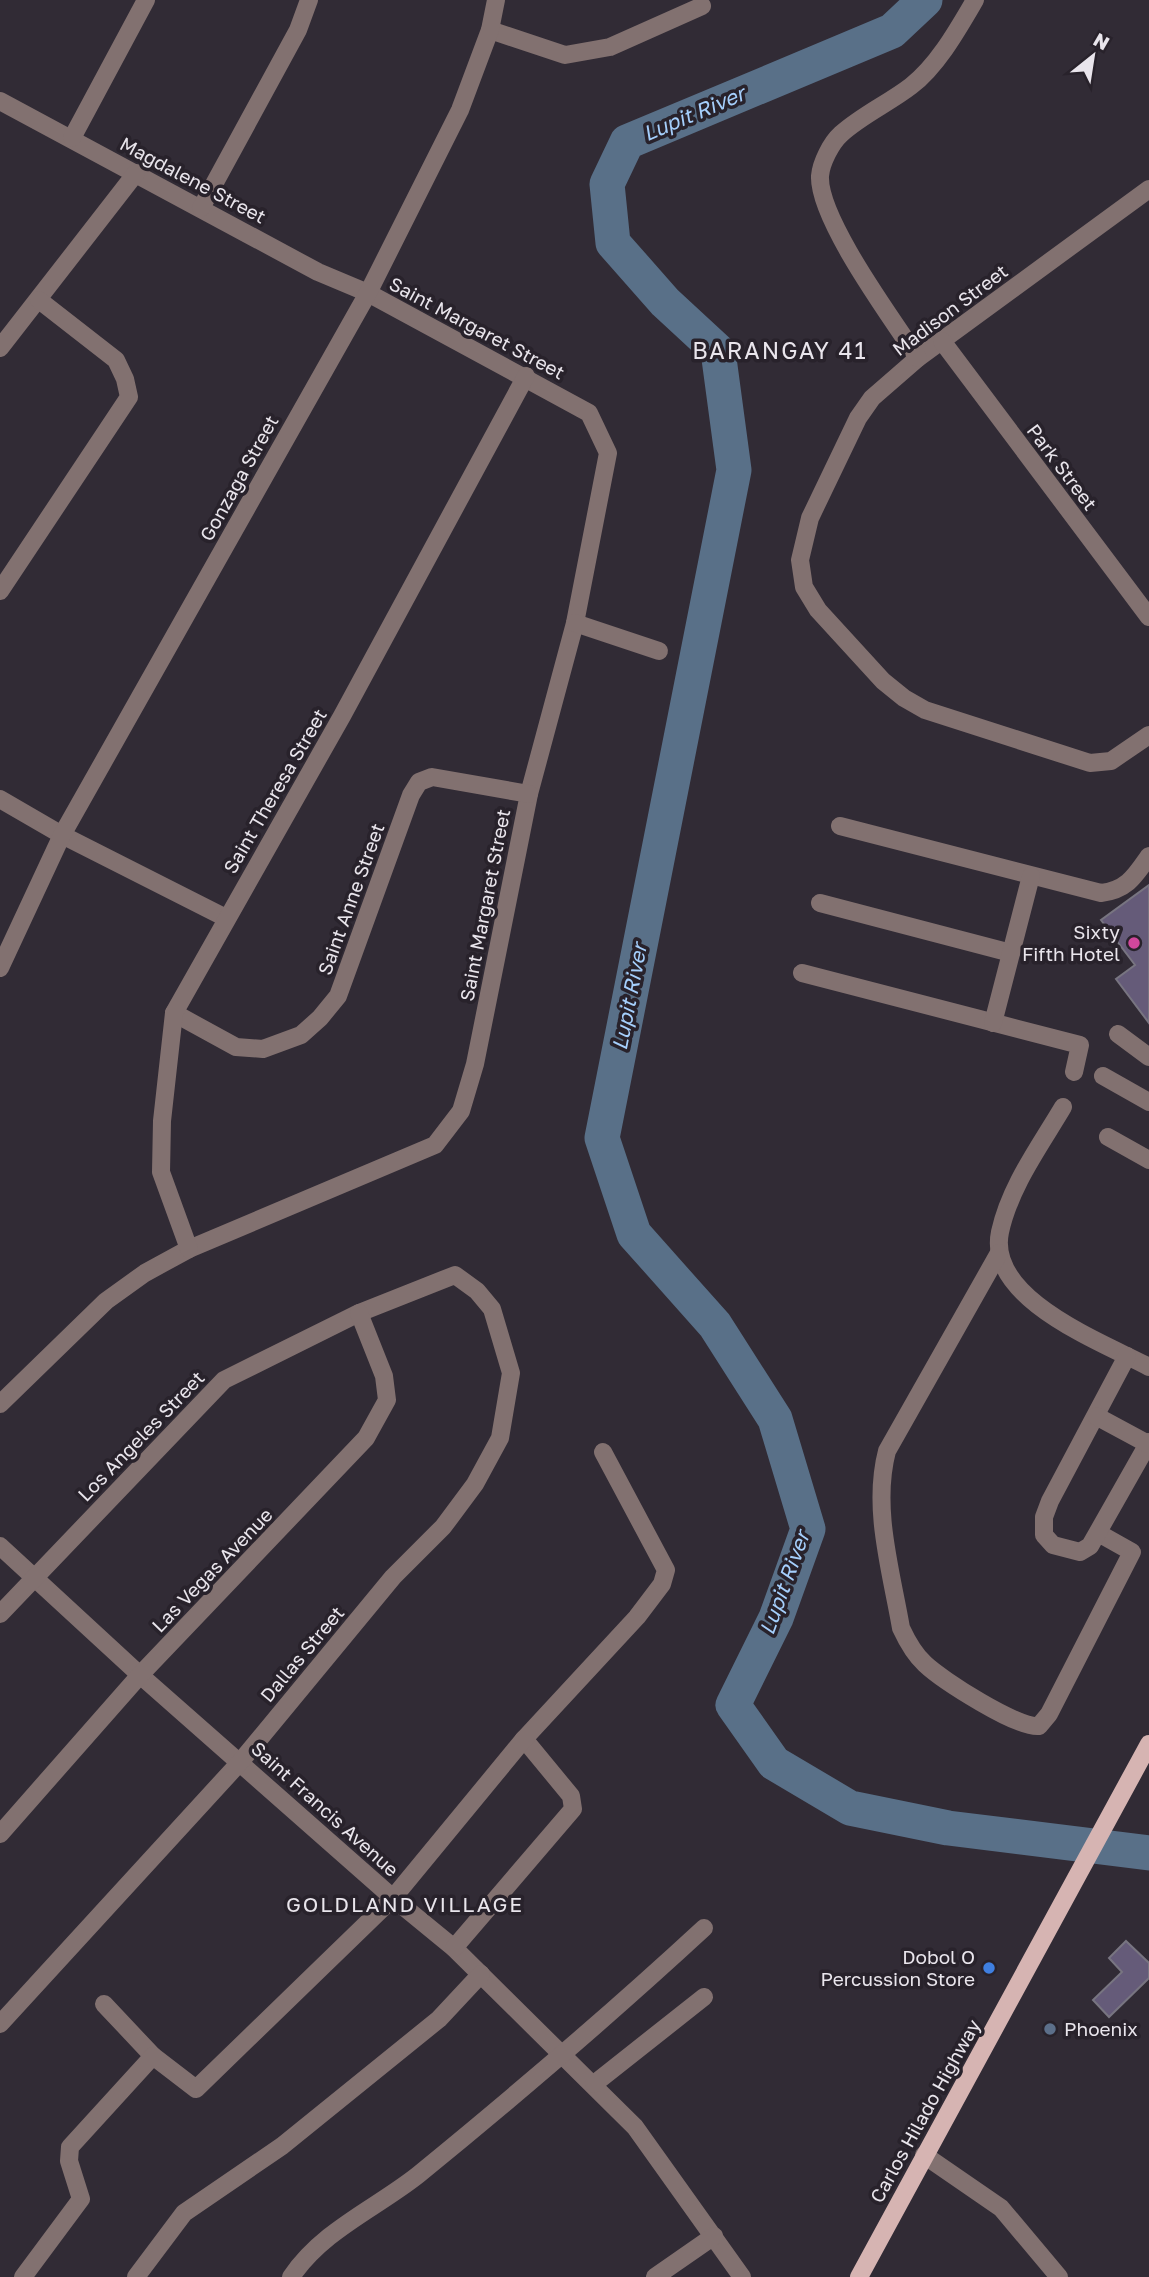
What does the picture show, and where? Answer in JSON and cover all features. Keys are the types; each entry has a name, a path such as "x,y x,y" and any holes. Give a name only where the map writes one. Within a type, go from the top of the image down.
{"main road":[{"name":"Carlos Hilado Highway","path":"859,2277 1149,1744"}],"street":[{"path":"72,138 146,0"},
{"path":"201,208 298,30 309,0"},
{"name":"Gonzaga Street","path":"0,968 62,835 368,293 460,110 490,30 496,0"},
{"path":"918,358 845,245 826,203 820,177 827,153 840,135 914,84 933,62 975,0"},
{"path":"490,30 565,55 610,47 702,6"},
{"name":"Magdalene Street","path":"0,101 318,272 368,293"},
{"path":"0,348 136,173"},
{"name":"Madison Street","path":"1149,190 918,358 872,398 858,418 810,518 800,560 804,586 818,610 883,681 925,710 1090,764 1111,761 1149,735"},
{"name":"Saint Margaret Street","path":"0,1404 106,1301 145,1273 189,1249 435,1145 461,1111 475,1064 529,794 575,623 608,453 589,413 526,376 368,293"},
{"path":"0,591 130,397 116,360 39,300"},
{"name":"Park Street","path":"942,341 1149,617"},
{"name":"Saint Theresa Street","path":"189,1249 161,1171 162,1121 174,1013 342,716 526,376"},
{"path":"575,623 659,652"},
{"name":"Saint Anne Street","path":"174,1013 236,1046 263,1049 301,1035 338,996 411,795 419,782 432,777 529,794"},
{"path":"0,799 62,835 226,918"},
{"path":"840,826 1087,891 1117,891 1129,884 1149,856"},
{"path":"993,1023 1031,876"},
{"path":"820,903 1011,953"},
{"path":"802,972 1080,1045 1074,1072"},
{"path":"1118,1034 1149,1057"},
{"path":"1102,1076 1149,1102"},
{"path":"1063,1107 1011,1197 1000,1235 999,1253 1006,1271 1022,1292 1046,1312 1149,1367"},
{"path":"1108,1137 1149,1160"},
{"path":"999,1253 891,1444 882,1470 881,1507 901,1628 909,1646 924,1664 946,1680 1023,1724 1039,1726 1049,1714 1132,1552 1100,1534"},
{"name":"Los Angeles Street","path":"0,1614 224,1380 359,1313 455,1275"},
{"name":"Dallas Street","path":"0,2024 240,1761 393,1577 443,1527 475,1484 500,1438 511,1373 492,1309 477,1291 455,1275"},
{"name":"Las Vegas Avenue","path":"0,1833 140,1675 366,1438 387,1400 384,1376 359,1313"},
{"path":"1096,1416 1149,1443 1100,1534 1090,1546 1080,1552 1053,1545 1044,1535 1044,1517 1050,1501 1127,1356"},
{"path":"104,2004 153,2056 196,2089 393,1898 524,1739 636,1617 662,1584 666,1570 603,1452"},
{"name":"Saint Francis Avenue","path":"0,1546 140,1675 393,1898 454,1948 594,2084 635,2127 742,2277"},
{"path":"454,1948 573,1809 571,1796 524,1739"},
{"path":"291,2277 318,2244 397,2191 562,2054 704,1928"},
{"path":"136,2277 184,2213 292,2138 439,2020 481,1974"},
{"path":"594,2084 704,1997"},
{"path":"23,2277 81,2199 69,2161 71,2147 153,2056"},
{"path":"924,2155 1001,2208 1059,2277"},
{"path":"655,2277 714,2235"}],"building":[{"name":"Sixty Fifth Hotel","path":"1149,885 1149,1023 1116,979 1135,965 1101,920"},
{"path":"1126,1941 1149,1963 1149,1978 1109,2017 1093,2000 1122,1972 1109,1958"}],"waterway":[{"name":"Lupit River","path":"925,0 892,31 627,142 607,184 613,243 665,302 718,351 734,470 602,1138 634,1234 715,1325 775,1419 808,1529 776,1618 733,1705 774,1763 850,1808 948,1828 1149,1853"}],"place":[{"name":"Sixty Fifth Hotel","path":"1134,943"},
{"name":"Dobol O Percussion Store","path":"989,1968"},
{"name":"Phoenix","path":"1050,2029"}],"district":[{"name":"BARANGAY 41","path":"780,351"},
{"name":"GOLDLAND VILLAGE","path":"405,1905"}]}
